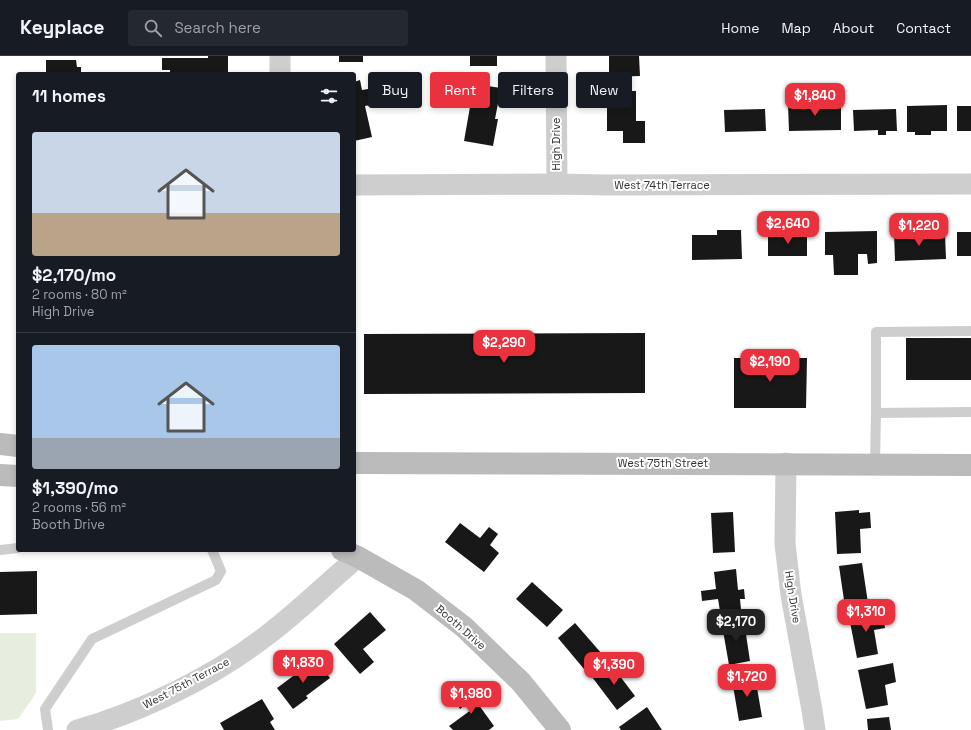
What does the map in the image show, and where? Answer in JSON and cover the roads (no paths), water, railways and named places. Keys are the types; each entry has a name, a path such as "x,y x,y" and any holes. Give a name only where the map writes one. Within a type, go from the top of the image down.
{"main road":[{"path":"0,444 16,446"},
{"name":"West 75th Street","path":"356,463 786,463 971,465"},
{"path":"0,475 16,476"},
{"name":"Booth Drive","path":"350,554 416,590 464,627 521,682 560,730"}],"street":[{"path":"280,56 280,72"},
{"name":"High Drive","path":"556,56 557,184"},
{"name":"West 74th Terrace","path":"356,185 971,184"},
{"name":"High Drive","path":"786,463 785,544 791,595 812,710 814,730"},
{"name":"West 75th Terrace","path":"77,730 99,724 150,703 213,671 266,636 350,554"}],"lane":[{"path":"875,464 876,332 971,331"},
{"path":"876,413 971,412"},
{"path":"0,550 16,548"},
{"path":"48,730 45,709 92,639 216,580 221,571 213,552"}]}
